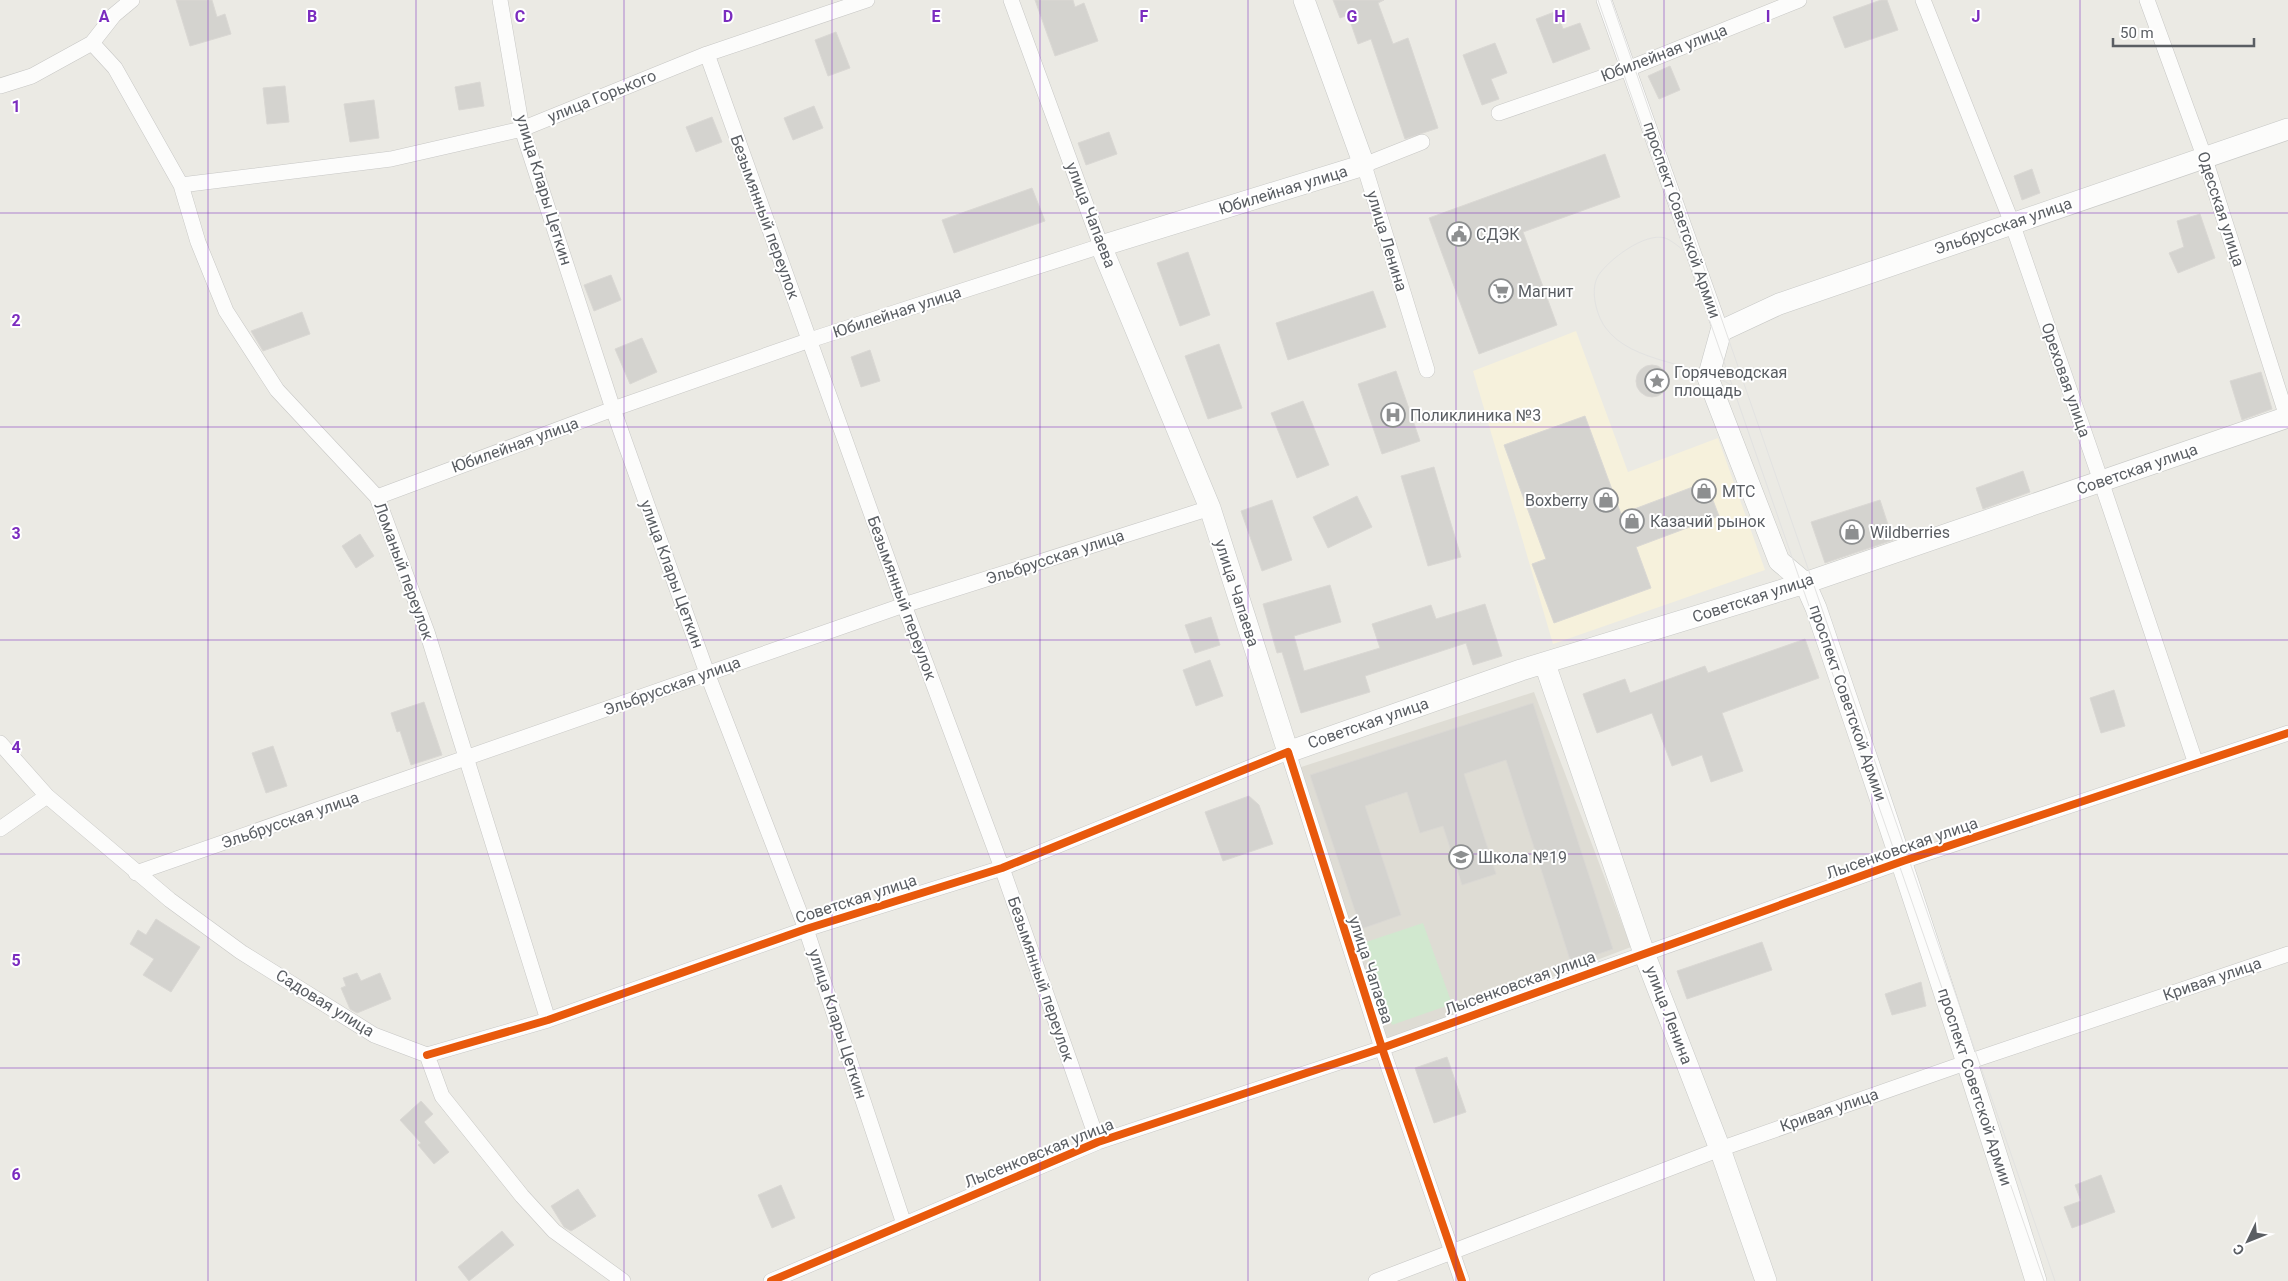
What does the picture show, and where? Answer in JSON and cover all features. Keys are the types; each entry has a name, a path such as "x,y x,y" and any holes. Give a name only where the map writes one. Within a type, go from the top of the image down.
{"main road":[{"name":"улица Ленина","path":"1304,0 1364,165"},
{"name":"Эльбрусская улица","path":"1721,331 1779,304 2204,156 2288,129"},
{"name":"Юбилейная улица","path":"1101,246 1364,165"},
{"name":"улица Чапаева","path":"1101,246 1210,508 1288,752"},
{"name":"проспект Советской Армии","path":"1721,331 1708,378 1779,561 1805,583 1816,608 1903,862 2036,1281"},
{"name":"Советская улица","path":"1288,752 1521,670 1805,583 2288,418"},
{"name":"улица Ленина","path":"1545,664 1644,953 1720,1149 1766,1281"}],"street":[{"path":"0,86 32,76 92,42 114,15 132,0"},
{"name":"улица Клары Цеткин","path":"500,0 522,129 613,409 707,673 806,929 904,1224"},
{"name":"улица Горького","path":"182,184 391,159 522,129 707,54 867,0"},
{"name":"улица Чапаева","path":"1011,0 1101,246"},
{"name":"проспект Советской Армии","path":"1604,0 1721,331"},
{"name":"Юбилейная улица","path":"1499,113 1629,68 1799,0"},
{"name":"Ореховая улица","path":"1923,0 2012,223 2196,764"},
{"name":"Одесская улица","path":"2147,0 2204,156 2288,418"},
{"name":"Ломаный переулок","path":"92,42 115,68 182,184 198,242 226,311 277,390 377,496 427,632 548,1020"},
{"name":"Безымянный переулок","path":"707,54 904,605 1002,868 1098,1142"},
{"name":"Юбилейная улица","path":"1364,165 1422,142"},
{"name":"улица Ленина","path":"1364,165 1427,370"},
{"name":"Юбилейная улица","path":"377,496 613,409 810,340 1101,246"},
{"name":"Эльбрусская улица","path":"136,874 904,605 1210,508"},
{"name":"Лысенковская улица","path":"771,1281 1098,1142 1382,1048 1903,862 2288,734"},
{"name":"Садовая улица","path":"0,743 47,796 136,874 241,952 374,1035 426,1056"},
{"name":"улица Чапаева","path":"1288,752 1382,1048 1462,1281"},
{"name":"Советская улица","path":"426,1056 548,1020 806,929 1002,868 1288,752"},
{"path":"0,829 47,796"},
{"name":"Кривая улица","path":"1376,1281 1720,1149 1968,1062 2288,954"},
{"path":"426,1056 442,1096 522,1196 554,1231 623,1281"}],"shaded area":[{"name":"Казачий рынок","path":"1576,331 1628,472 1718,438 1765,570 1553,644 1473,371"},
{"name":"Школа №19","path":"1534,692 1631,947 1384,1041 1298,768"}],"green space":[{"path":"1423,923 1452,1004 1392,1025 1363,943"}],"building":[{"path":"176,0 212,0 217,17 225,14 231,34 190,46"},
{"path":"1035,0 1073,0 1075,7 1084,3 1098,41 1055,56"},
{"path":"1333,0 1384,0 1378,3 1393,44 1408,38 1438,128 1405,139 1371,39 1358,44 1348,15 1340,18"},
{"path":"1881,0 1887,0 1898,30 1845,48 1833,17"},
{"path":"1557,11 1563,29 1580,23 1590,49 1553,63 1536,19"},
{"path":"836,32 850,68 828,76 815,40"},
{"path":"1495,43 1507,73 1491,79 1499,99 1482,105 1463,55"},
{"path":"1670,66 1680,90 1659,99 1648,76"},
{"path":"480,82 484,106 459,110 455,87"},
{"path":"285,86 289,122 267,124 263,88"},
{"path":"374,100 379,138 350,142 344,104"},
{"path":"814,106 823,128 793,140 784,118"},
{"path":"712,117 722,142 696,152 686,127"},
{"path":"1109,132 1117,154 1086,165 1078,143"},
{"path":"1605,154 1620,197 1523,232 1557,325 1479,354 1429,218"},
{"path":"2032,169 2040,193 2022,200 2014,176"},
{"path":"1032,188 1045,221 954,253 942,220"},
{"path":"2200,214 2215,258 2178,273 2169,253 2184,247 2177,221"},
{"path":"1188,252 1210,315 1180,326 1157,263"},
{"path":"611,275 621,300 594,311 584,285"},
{"path":"1373,291 1386,327 1288,360 1276,323"},
{"path":"302,312 310,334 263,351 251,331"},
{"path":"642,338 657,372 630,384 615,349"},
{"path":"1219,344 1242,408 1208,419 1185,356"},
{"path":"870,350 880,381 861,387 851,357"},
{"path":"1652,365 1664,369 1668,381 1664,393 1652,397 1640,393 1636,381 1640,369"},
{"path":"1396,371 1420,441 1382,454 1358,384"},
{"path":"2261,372 2272,409 2242,420 2230,381"},
{"path":"1303,401 1329,465 1297,478 1271,413"},
{"path":"1585,416 1621,514 1706,482 1719,516 1636,547 1651,588 1554,623 1532,564 1546,559 1504,445"},
{"path":"1434,467 1461,557 1428,566 1401,476"},
{"path":"2023,471 2030,492 1983,509 1976,488"},
{"path":"1357,496 1372,527 1328,548 1313,517"},
{"path":"1272,500 1292,560 1262,571 1241,511"},
{"name":"Wildberries","path":"1880,500 1893,540 1825,563 1811,522"},
{"path":"360,534 374,556 356,568 342,546"},
{"path":"1330,585 1341,622 1294,636 1304,671 1380,648 1372,624 1431,605 1436,619 1485,604 1502,656 1473,665 1466,643 1365,676 1370,692 1301,713 1282,652 1277,653 1263,604"},
{"path":"1211,617 1220,645 1195,653 1185,625"},
{"path":"1805,639 1819,678 1722,713 1743,771 1711,782 1702,755 1672,766 1652,713 1597,733 1583,694 1625,679 1630,693 1705,666 1708,673"},
{"path":"1210,660 1223,696 1196,706 1183,670"},
{"path":"2114,690 2125,726 2101,733 2090,698"},
{"path":"424,702 442,755 411,765 400,731 397,732 391,713"},
{"path":"1533,703 1613,949 1571,963 1506,760 1464,774 1496,874 1462,885 1443,826 1420,833 1407,792 1365,806 1401,915 1361,929 1310,775"},
{"path":"273,746 287,786 266,793 252,753"},
{"path":"1249,796 1259,805 1273,844 1223,861 1205,812"},
{"path":"156,919 200,947 171,992 143,975 154,959 130,944 138,930 146,935"},
{"path":"1762,942 1772,970 1687,999 1677,971"},
{"path":"357,973 361,981 380,973 391,999 357,1013 350,1009 341,988 346,986 343,978"},
{"path":"1921,982 1926,1006 1892,1015 1885,994"},
{"path":"1447,1057 1466,1112 1434,1123 1415,1068"},
{"path":"421,1101 433,1114 424,1122 449,1152 434,1164 418,1145 421,1143 400,1120"},
{"path":"2101,1175 2115,1212 2072,1228 2064,1207 2081,1201 2075,1185"},
{"path":"781,1185 795,1218 772,1228 758,1195"},
{"path":"578,1189 596,1216 571,1231 564,1227 551,1206"},
{"path":"502,1231 514,1245 469,1281 458,1267"}],"tram line":[{"path":"1598,0 2044,1281"},
{"path":"1611,0 2055,1281"},
{"path":"1687,253 1668,239 1657,237 1638,243 1618,255 1598,276 1594,288 1599,316 1605,327 1631,349 1702,372 1734,387"}],"cycle path":[{"path":"771,1281 1098,1142 1382,1048 1903,861 2288,733"},
{"path":"427,1055 548,1020 806,929 1002,868 1288,752 1382,1048 1462,1281"}],"place":[{"name":"СДЭК","path":"1459,234"},
{"name":"Магнит","path":"1501,291"},
{"name":"Горячеводская площадь","path":"1657,381"},
{"name":"Поликлиника №3","path":"1393,415"},
{"name":"МТС","path":"1704,491"},
{"name":"Boxberry","path":"1606,500"},
{"name":"Казачий рынок","path":"1632,521"},
{"name":"Wildberries","path":"1852,532"},
{"name":"Школа №19","path":"1461,857"}]}
